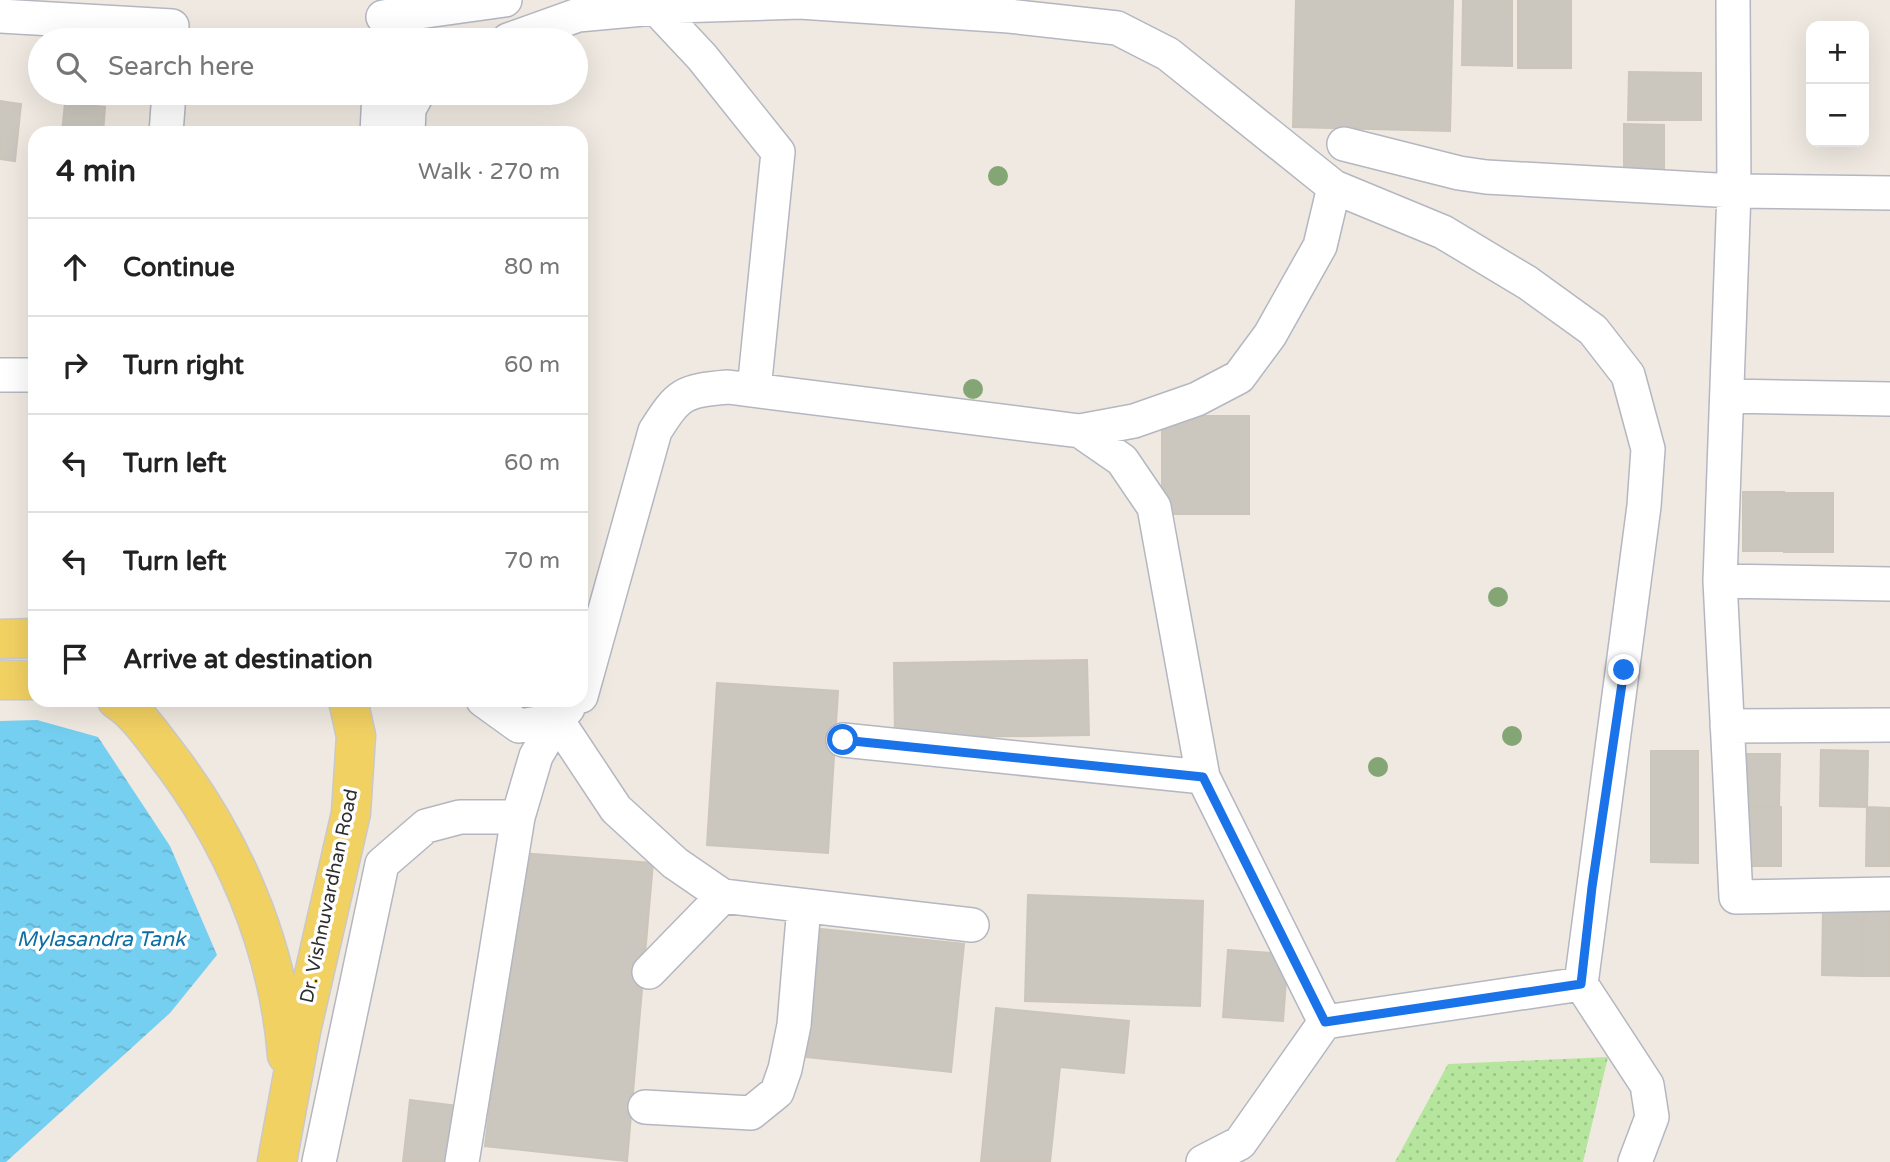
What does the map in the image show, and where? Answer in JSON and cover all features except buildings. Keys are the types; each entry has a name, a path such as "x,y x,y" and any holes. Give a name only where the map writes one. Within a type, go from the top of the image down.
{"main road":[{"path":"0,639 28,638"},
{"path":"0,680 28,680"},
{"name":"Dr. Vishnuvardhan Road","path":"124,707 184,777 233,861 268,950 281,1009 290,1092"},
{"name":"Dr. Vishnuvardhan Road","path":"277,1162 351,813 356,736 350,707"}],"street":[{"path":"383,19 505,0"},
{"path":"1733,0 1734,191 1720,581 1736,897 1890,894"},
{"path":"542,28 578,15 656,8 800,2 1009,16 1117,28 1168,54 1334,187 1443,232 1528,283 1593,330 1628,374 1648,449 1644,506 1581,984 1647,1085 1651,1117 1635,1162"},
{"path":"656,8 702,57 778,152 754,390"},
{"path":"0,16 173,22"},
{"path":"167,126 168,105"},
{"path":"377,126 378,105"},
{"path":"408,126 411,105"},
{"path":"1344,144 1459,173 1486,177 1734,191 1890,193"},
{"path":"588,671 655,431 676,399 700,390 728,387 1080,431 1134,421 1197,399 1239,377 1269,335 1320,246 1334,187"},
{"path":"0,375 28,375"},
{"path":"1727,396 1890,399"},
{"path":"1080,431 1122,460 1154,507 1203,777 1325,1022"},
{"path":"1720,581 1890,584"},
{"path":"493,707 519,726 567,710"},
{"path":"462,1162 518,817 536,756 567,710"},
{"path":"567,710 617,809 675,863 723,896 972,925"},
{"path":"1727,726 1890,725"},
{"path":"843,740 1203,777"},
{"path":"319,1162 382,864 426,827 460,817 518,817"},
{"path":"649,972 723,896"},
{"path":"645,1107 751,1113 777,1092 794,1025 804,906"},
{"path":"1203,1162 1240,1143 1325,1022 1581,984"}],"green space":[{"path":"1608,1057 1583,1162 1395,1162 1448,1064"}],"water":[{"name":"Mylasandra Tank","path":"37,720 98,737 170,846 217,955 170,1013 6,1162 0,1162 0,721"}],"route":[{"path":"843,740 1203,777 1325,1022 1581,984 1592,887 1624,670"}]}
